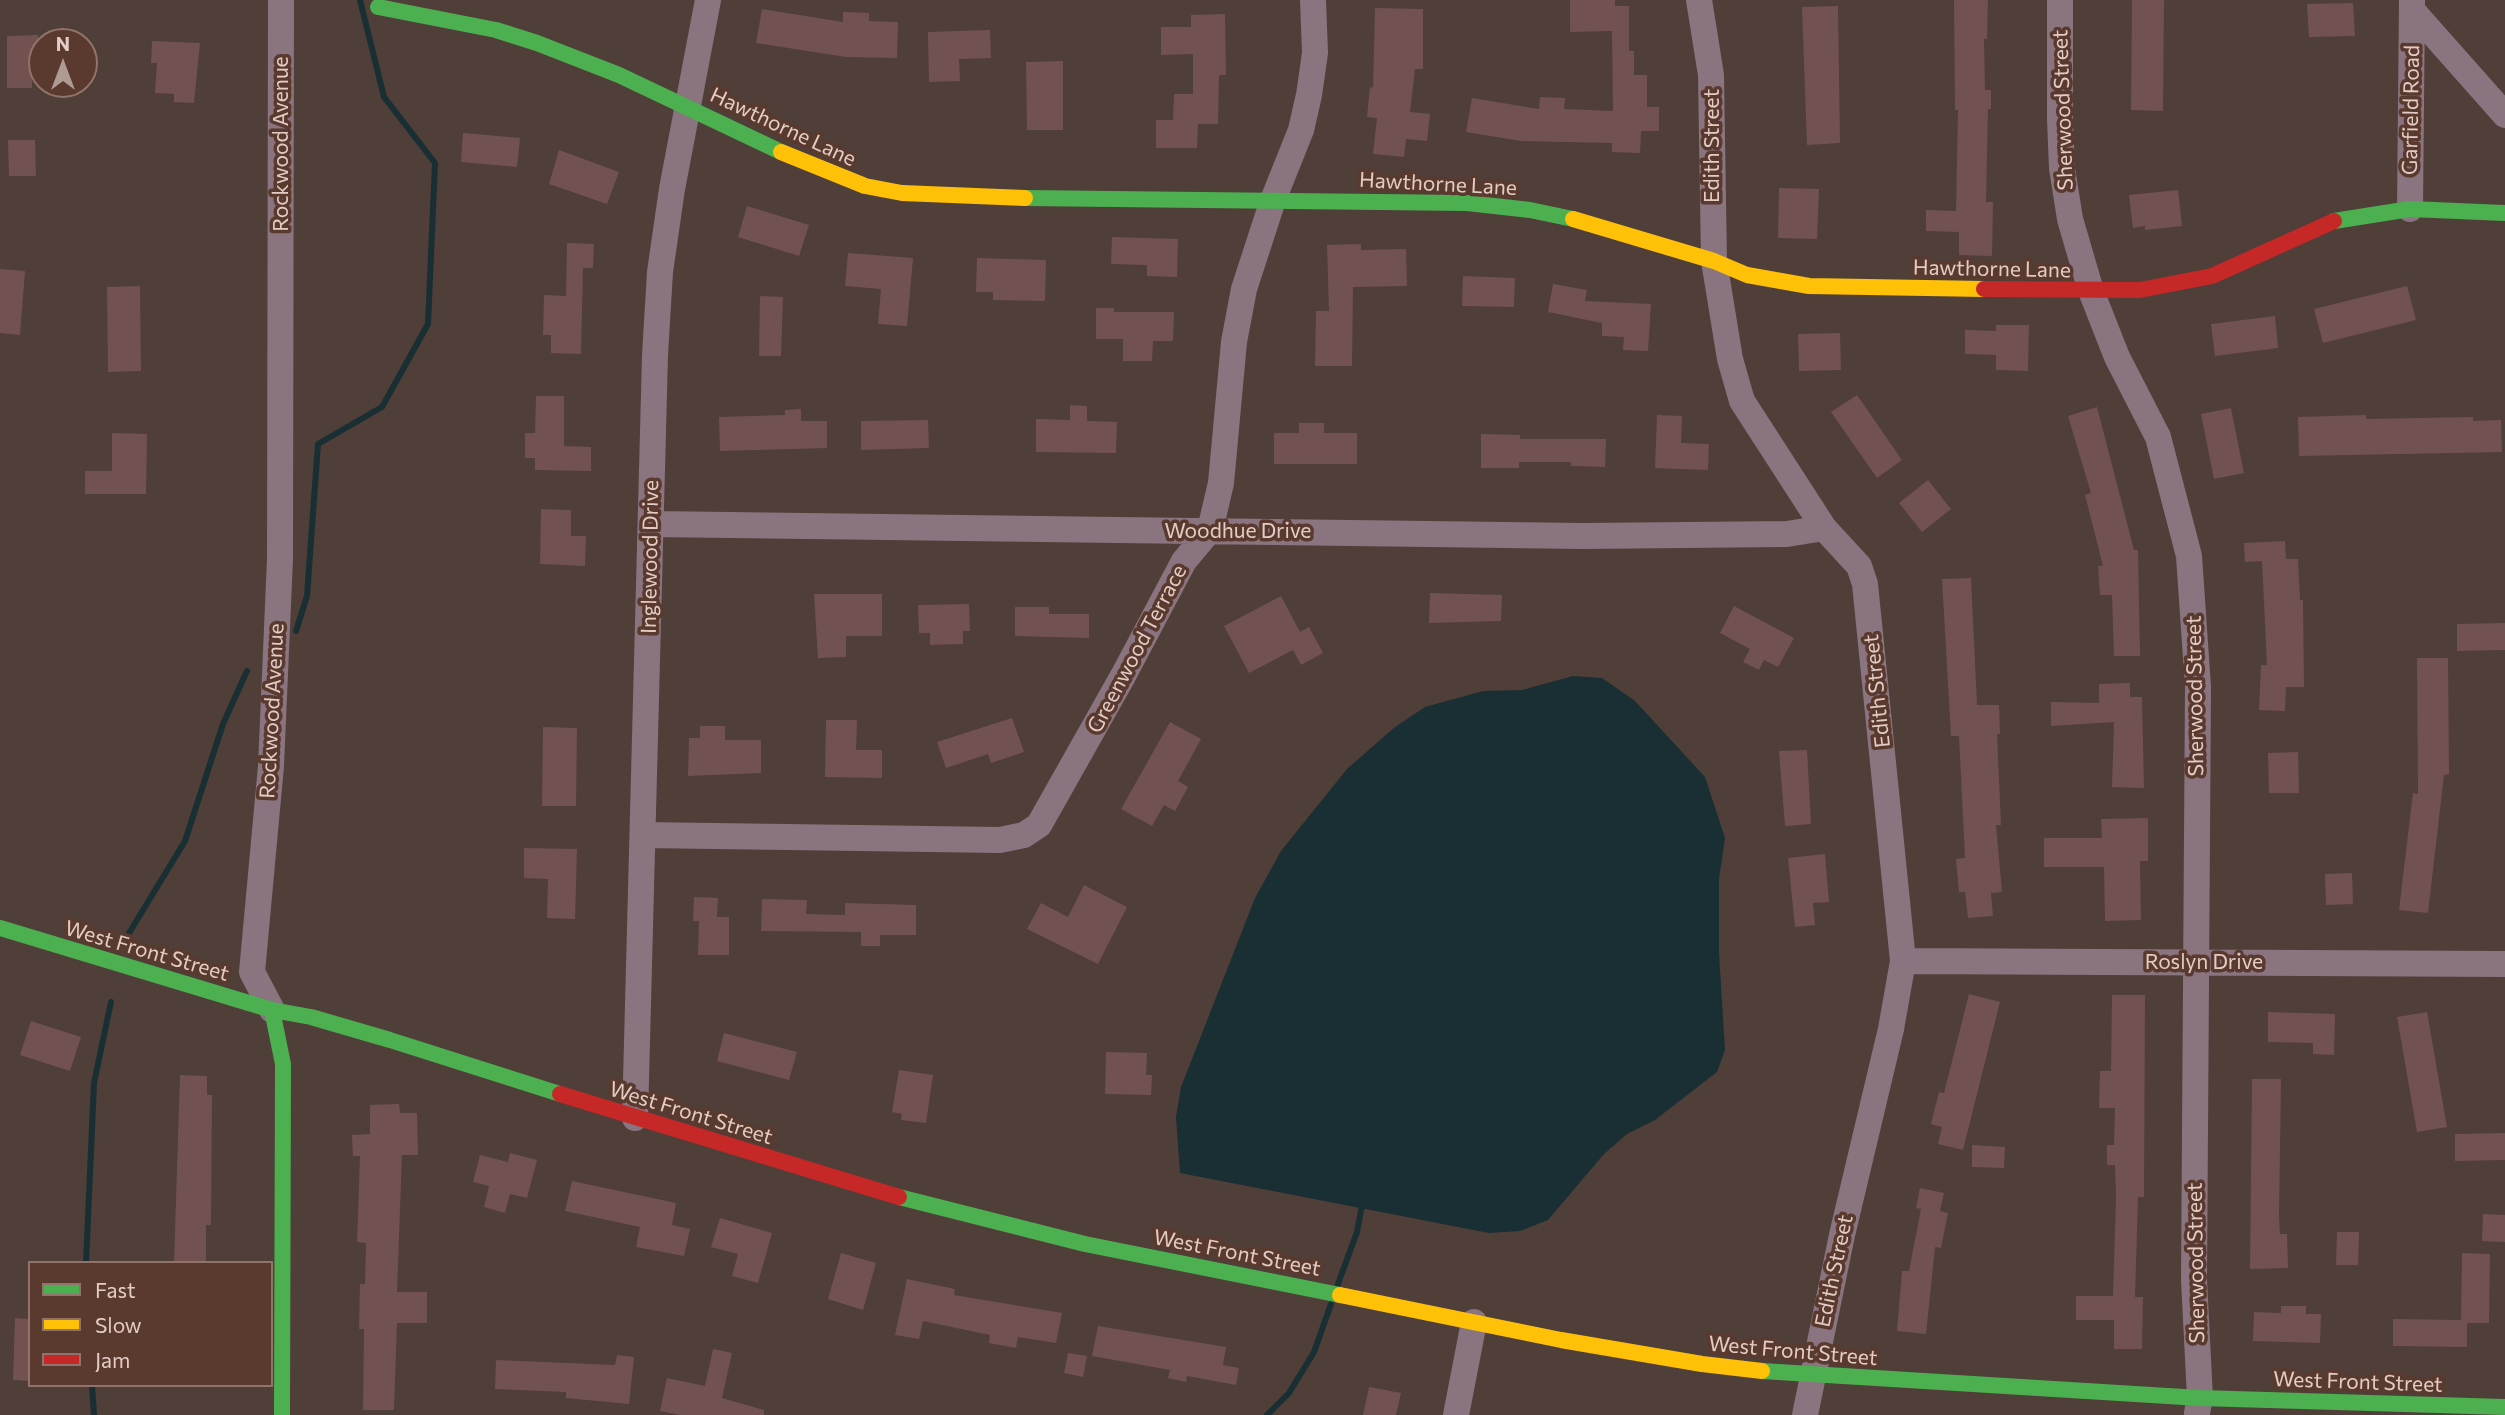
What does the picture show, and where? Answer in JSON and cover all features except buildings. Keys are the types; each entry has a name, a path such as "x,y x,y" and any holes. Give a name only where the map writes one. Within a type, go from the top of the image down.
{"street":[{"name":"Rockwood Avenue","path":"281,0 280,559 271,766 252,972 272,1010 284,1063 282,1415"},
{"name":"Inglewood Drive","path":"635,1118 652,524 654,355 660,272 671,189 708,0"},
{"name":"Greenwood Terrace","path":"643,835 1000,840 1024,835 1039,825 1051,809 1184,561 1210,530 1221,483 1234,342 1244,289 1273,200 1301,130 1309,94 1315,53 1313,0"},
{"name":"Edith Street","path":"1699,0 1711,75 1714,261 1730,359 1742,401 1824,528 1849,552 1859,566 1865,584 1903,961 1891,1030 1855,1176 1805,1415"},
{"name":"Sherwood Street","path":"2060,0 2062,168 2070,219 2091,291 2117,357 2158,437 2189,556 2198,687 2194,1280 2198,1406"},
{"name":"Garfield Road","path":"2412,5 2505,115"},
{"name":"Garfield Road","path":"2410,209 2412,5"},
{"name":"Hawthorne Lane","path":"378,7 496,30 537,43 619,75 820,170 865,186 902,193 958,197 1467,203 1530,210 1586,222 1714,261 1748,275 1808,286 2140,290 2211,276 2339,219 2410,209 2505,213"},
{"name":"Woodhue Drive","path":"652,524 1583,536 1787,534 1824,528"},
{"name":"West Front Street","path":"0,929 272,1010 390,1040 635,1118 901,1198 1085,1244 1474,1322 1702,1364 1813,1376 2198,1406 2505,1408"},
{"name":"Roslyn Drive","path":"1903,961 2505,964"},
{"path":"1456,1415 1474,1322"}],"water":[{"path":"1573,676 1602,678 1635,701 1705,777 1725,838 1719,879 1719,953 1725,1050 1717,1072 1655,1120 1627,1134 1604,1154 1548,1220 1520,1231 1489,1233 1180,1173 1176,1117 1181,1087 1255,898 1281,851 1347,769 1395,727 1425,707 1483,691 1522,690"}],"waterway":[{"path":"296,631 307,596 318,444 382,407 428,324 435,163 384,97 360,0"},
{"path":"123,943 185,841 223,724 247,671"},
{"path":"86,1261 94,1083 111,1002"},
{"path":"1338,1284 1357,1232 1363,1200"},
{"path":"1267,1415 1289,1393 1314,1352 1331,1304"},
{"path":"92,1387 94,1415"}],"traffic: fast":[{"path":"378,7 496,30 537,43 619,75 781,152"},
{"path":"1025,198 1467,203 1530,210 1573,219"},
{"path":"2334,221 2410,209 2505,213"},
{"path":"0,928 272,1010 311,1017 390,1040 560,1094"},
{"path":"272,1010 283,1064 282,1415"},
{"path":"899,1197 1085,1244 1340,1295"},
{"path":"1762,1371 2200,1398 2505,1407"}],"traffic: slow":[{"path":"781,152 865,186 902,193 1025,198"},
{"path":"1573,219 1714,261 1747,275 1809,286 1984,289"},
{"path":"1340,1295 1561,1340 1702,1364 1762,1371"}],"traffic: jam":[{"path":"1984,289 2140,290 2212,276 2334,221"},
{"path":"560,1094 899,1197"}]}
